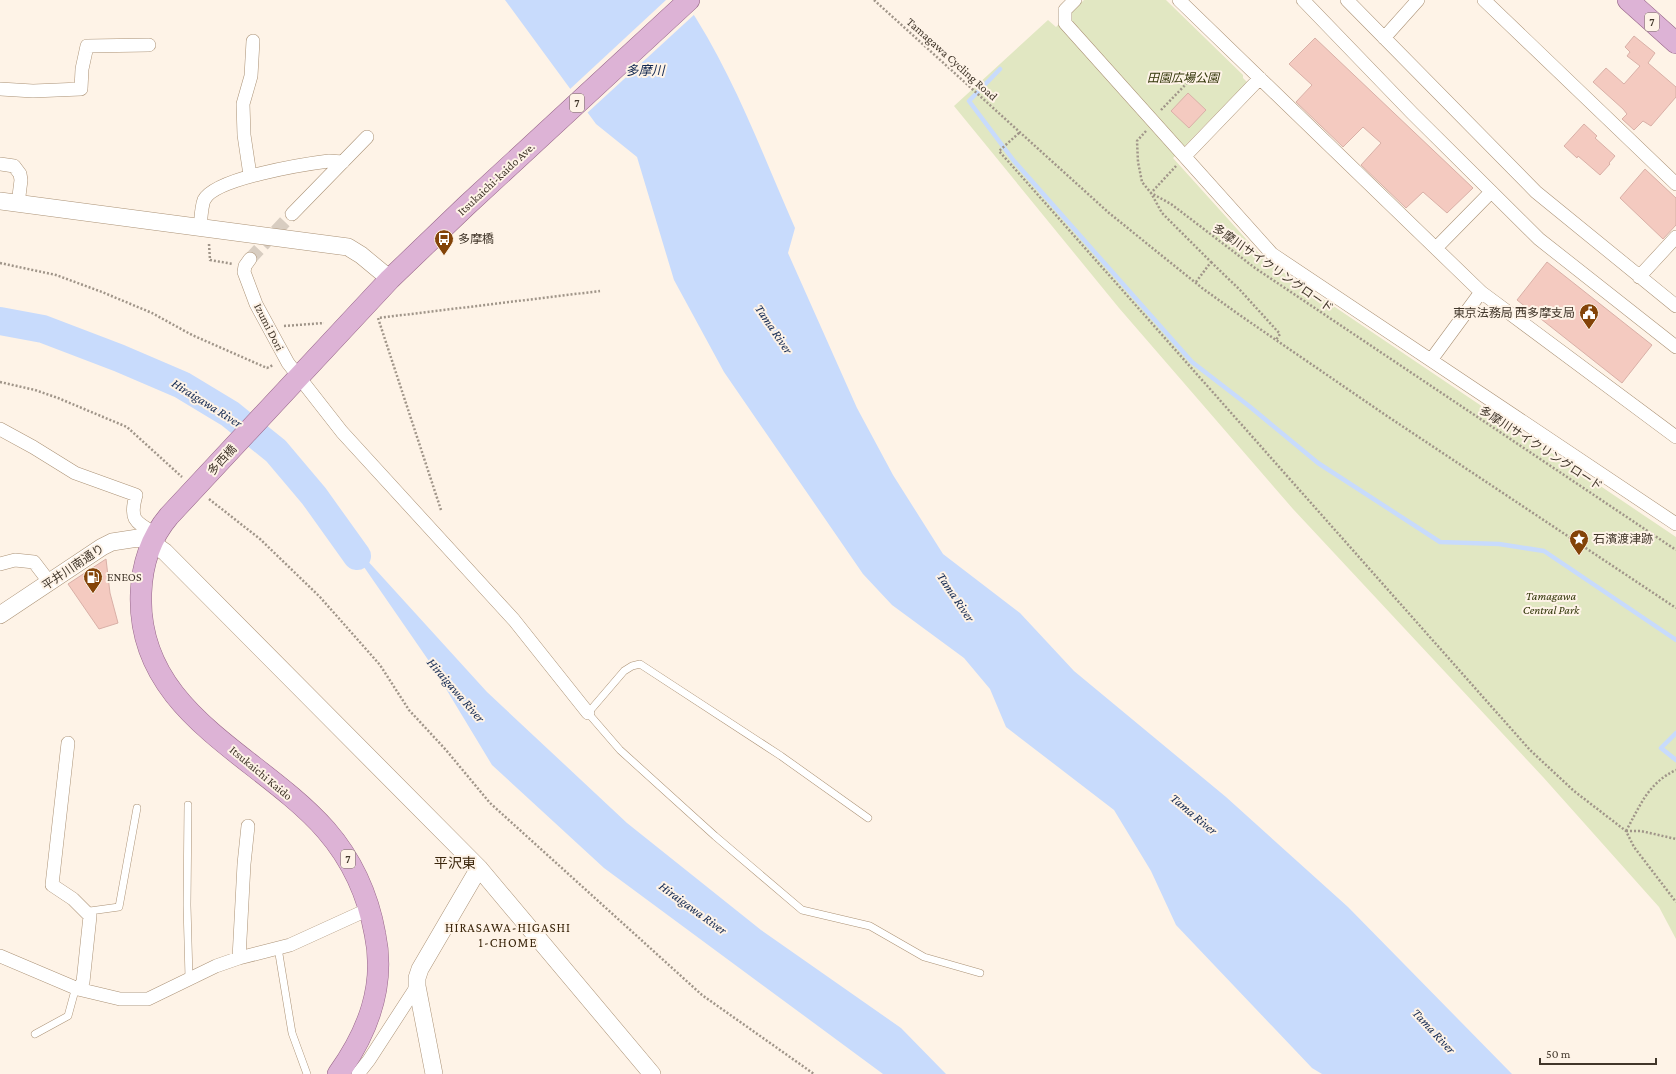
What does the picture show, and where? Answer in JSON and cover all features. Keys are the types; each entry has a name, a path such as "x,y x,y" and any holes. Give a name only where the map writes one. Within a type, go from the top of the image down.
{"main road":[{"name":"Itsukaichi-kaido Ave.","path":"296,380 390,279 466,206 689,0"},
{"name":"7","path":"1628,0 1676,43"},
{"name":"多西橋","path":"197,487 296,380"},
{"name":"Itsukaichi Kaido","path":"197,487 169,516 154,539 145,566 141,606 142,626 147,645 156,667 171,691 194,716 298,804 326,830 342,850 360,883 369,909 378,949 379,973 373,1009 365,1031 338,1074"}],"street":[{"path":"1075,0 1065,10 1065,24 1272,254 1676,524"},
{"path":"1179,0 1481,292 1676,437"},
{"path":"1303,0 1412,113 1539,239 1676,347"},
{"path":"1347,0 1536,192 1676,306"},
{"path":"1384,38 1418,0"},
{"path":"1484,0 1676,184"},
{"path":"250,175 244,135 243,104 251,76 253,41"},
{"path":"0,89 33,91 81,88 82,69 87,46 149,45"},
{"path":"1185,156 1260,78"},
{"path":"292,214 367,137"},
{"path":"204,229 204,201 209,194 250,175 323,162 343,162"},
{"path":"0,164 14,166 20,174 21,180 18,204"},
{"path":"1436,248 1491,192"},
{"path":"0,201 348,247 361,255 390,279"},
{"path":"1639,276 1676,237"},
{"name":"Izumi Dori","path":"247,266 256,304 296,380 514,620 588,713"},
{"path":"1431,360 1481,292"},
{"path":"0,429 75,473 136,495 133,515 138,524 479,868 652,1074"},
{"name":"平井川南通り","path":"0,615 102,547 112,542 138,538 154,539"},
{"path":"0,564 16,560 34,562 50,582"},
{"path":"68,743 52,885 73,899 90,916 83,982 78,989"},
{"path":"239,958 244,864 248,826"},
{"path":"434,1074 417,986 417,978 420,968 479,868"},
{"path":"0,956 78,989 120,999 148,999 216,966 305,939 369,909"},
{"path":"358,1074 369,1060 417,986"}],"lane":[{"path":"868,818 781,756 640,664 632,666 624,672 588,713 620,750 715,836 802,910 870,926 924,957 980,973"},
{"path":"188,805 187,905 189,978"},
{"path":"90,916 90,911 119,907 137,808"},
{"path":"278,948 292,1033 307,1074"},
{"path":"35,1034 68,1016 74,994 78,989"}],"path":[{"name":"Tamagawa Cycling Road","path":"874,0 1019,133"},
{"path":"1190,80 1158,113 1153,123 1137,141 1138,162 1142,182 1151,193 1162,213 1240,290 1280,334 1276,340"},
{"path":"1676,608 1384,414 1276,340 1196,282 1109,213 1019,133 999,151 1516,734 1574,791 1626,831 1634,847 1676,902"},
{"path":"1151,193 1185,156"},
{"name":"多摩川サイクリングロード","path":"1151,193 1171,204 1255,268 1676,550"},
{"path":"204,229 210,260 247,266"},
{"path":"1196,282 1211,262"},
{"path":"0,263 56,275 102,292 152,313 192,335 267,368 285,358"},
{"path":"441,510 378,318 600,291"},
{"path":"270,332 286,325 329,323"},
{"path":"0,382 35,390 58,398 127,428 197,487 202,493 260,538 320,597 380,665 409,710 446,750 490,803 702,995 814,1074"},
{"path":"1626,831 1649,790 1660,778 1675,770"},
{"path":"1626,831 1641,831 1676,839"}],"green space":[{"name":"Tamagawa Central Park","path":"1084,0 1166,0 1243,75 1243,78 1247,82 1173,158 1265,260 1676,537 1676,939 1659,907 1543,777 1293,509 1119,308 954,106 1048,20 1056,27"}],"water":[{"name":"多摩川","path":"505,0 684,0 717,54 758,140 795,228 788,253 857,408 893,475 943,554 1020,613 1074,671 1226,797 1348,907 1512,1074 1322,1074 1312,1068 1176,925 1151,871 1114,810 1006,727 990,689 964,658 892,605 863,574 724,372 674,280 637,157 596,124"},
{"path":"335,525 487,692 627,823 761,930 901,1028 946,1074 883,1074 604,868 492,765 431,664"}],"pier":[{"path":"666,0 687,0 696,13 586,114 569,90"}],"building":[{"path":"1634,36 1655,53 1648,63 1676,87 1676,97 1651,126 1643,121 1634,130 1622,119 1627,114 1623,109 1593,82 1606,68 1624,84 1640,66 1627,56 1630,52 1625,47"},
{"path":"1315,38 1473,188 1447,213 1423,192 1406,208 1361,165 1381,143 1363,127 1343,147 1296,102 1312,85 1289,64"},
{"path":"1188,93 1206,110 1189,128 1171,111"},
{"path":"1584,124 1597,136 1595,138 1615,156 1600,175 1564,146"},
{"path":"1645,169 1676,198 1676,225 1663,239 1620,198"},
{"path":"1547,262 1652,345 1622,383 1517,300"},
{"path":"106,559 110,593 118,623 99,629 68,584"}],"waterway":[{"path":"1000,69 969,101 1014,161 1192,362 1249,406 1318,463 1440,542 1499,544 1544,551 1676,640"},
{"name":"Hiraigawa River","path":"0,321 43,329 119,358 182,385 230,414 276,451 314,496 357,556"},
{"path":"1676,733 1661,748 1676,760"}],"tunnel":[{"path":"250,259 292,214"}],"place":[{"name":"多摩橋","path":"444,256"},
{"name":"東京法務局 西多摩支局","path":"1589,330"},
{"name":"石濱渡津跡","path":"1579,556"},
{"name":"ENEOS","path":"93,594"}],"district":[{"name":"平沢東","path":"455,863"},
{"name":"HIRASAWA-HIGASHI 1-CHOME","path":"508,934"}],"park label":[{"name":"田園広場公園","path":"1183,78"}],"water label":[{"name":"Tama River","path":"774,329"},
{"name":"Tama River","path":"956,597"},
{"name":"Tama River","path":"1194,814"},
{"name":"Tama River","path":"1434,1031"}]}
